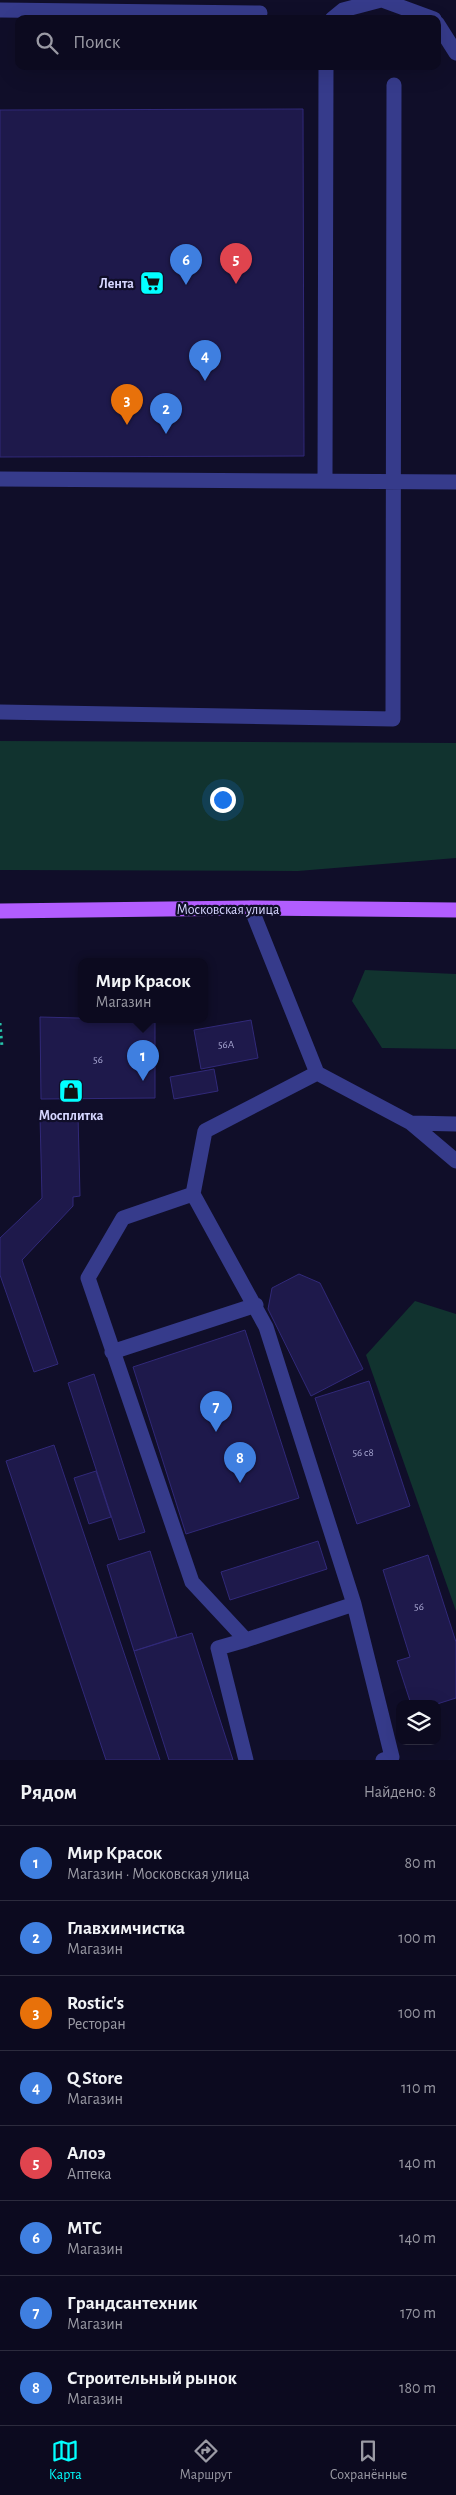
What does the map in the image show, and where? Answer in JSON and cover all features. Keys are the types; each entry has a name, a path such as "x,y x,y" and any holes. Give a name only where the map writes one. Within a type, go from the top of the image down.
{"main road":[{"name":"Московская улица","path":"0,911 251,908 456,910"}],"lane":[{"path":"337,15 343,10 382,0 423,15"},
{"path":"0,10 260,13"},
{"path":"441,29 456,53"},
{"path":"325,481 326,70"},
{"path":"0,712 393,719 394,85"},
{"path":"0,479 456,482"},
{"path":"251,908 317,1073 412,1123 456,1161"},
{"path":"317,1073 205,1131 193,1194 256,1305 266,1327 354,1604 392,1757 383,1760"},
{"path":"412,1123 456,1124"},
{"path":"193,1194 123,1218 88,1278 192,1582 246,1640"},
{"path":"112,1352 256,1305"},
{"path":"246,1760 218,1648 354,1604"}],"path":[{"path":"0,1023 2,1047"}],"green space":[{"path":"0,741 456,743 456,858 298,871 0,870"},
{"path":"365,970 456,974 456,1049 382,1048 352,1001"},
{"path":"415,1301 456,1314 456,1611 366,1355"}],"building":[{"name":"Лента","path":"303,109 304,456 0,457 0,110"},
{"path":"40,1017 78,1018 78,1023 155,1023 155,1098 41,1099"},
{"path":"251,1020 258,1058 201,1069 194,1030"},
{"path":"214,1069 218,1091 174,1099 170,1077"},
{"path":"78,1115 80,1196 73,1197 73,1206 22,1260 58,1364 34,1372 0,1275 0,1238 42,1198 40,1116"},
{"path":"299,1274 320,1283 363,1369 311,1396 268,1309 272,1288"},
{"path":"245,1330 299,1498 186,1534 133,1367"},
{"path":"94,1374 145,1532 119,1540 68,1383"},
{"path":"369,1381 410,1506 357,1524 315,1398"},
{"path":"54,1445 160,1760 106,1760 6,1461"},
{"path":"96,1471 111,1517 89,1524 74,1478"},
{"path":"318,1541 327,1569 230,1600 221,1572"},
{"path":"150,1551 177,1637 134,1651 107,1565"},
{"path":"428,1555 456,1642 456,1698 441,1703 441,1700 410,1700 397,1661 410,1657 383,1570"},
{"path":"192,1633 233,1760 169,1760 134,1651"}],"place":[{"name":"Лента","path":"152,283"},
{"name":"Алоэ","path":"236,284"},
{"name":"МТС","path":"186,285"},
{"name":"Q Store","path":"205,381"},
{"name":"Rostic's","path":"127,425"},
{"name":"Главхимчистка","path":"166,434"},
{"name":"Мир Красок","path":"143,1081"},
{"name":"Мосплитка","path":"71,1091"},
{"name":"Грандсантехник","path":"216,1432"},
{"name":"Строительный рынок","path":"240,1483"}]}
